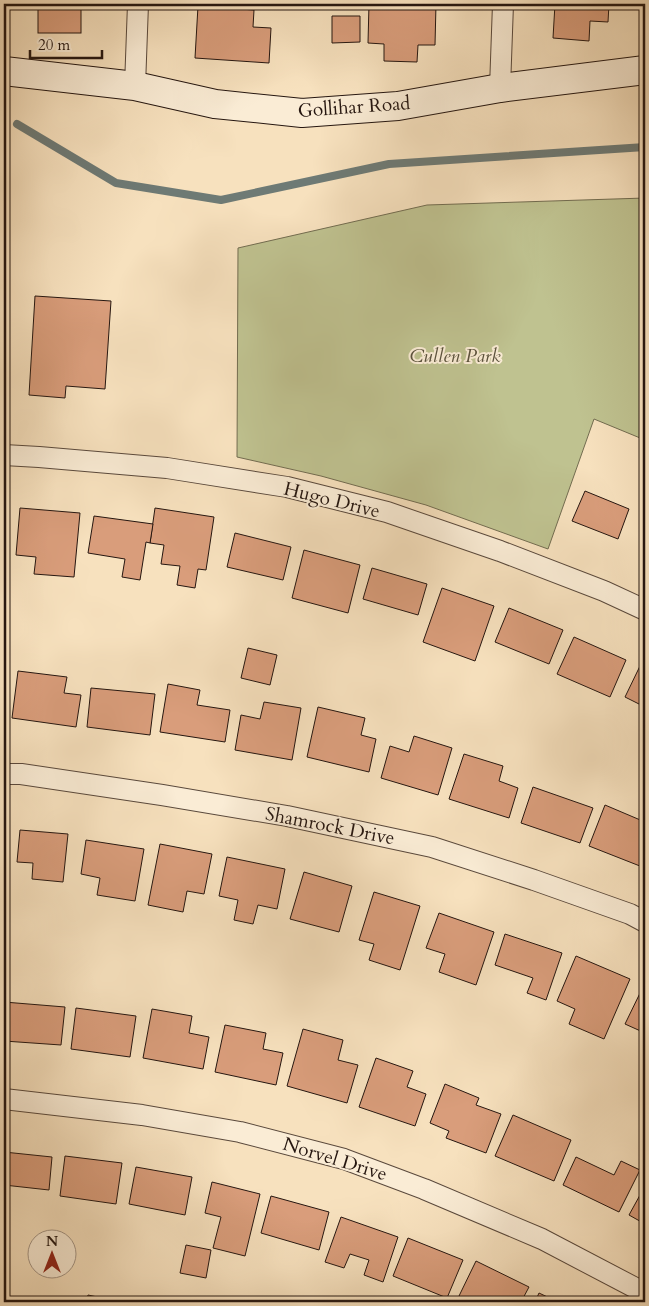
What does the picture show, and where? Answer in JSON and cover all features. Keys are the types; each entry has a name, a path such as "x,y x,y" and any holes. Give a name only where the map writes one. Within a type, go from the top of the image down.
{"street":[{"path":"135,86 138,4"},
{"path":"500,88 503,4"},
{"name":"Gollihar Road","path":"4,71 135,86 215,104 302,114 398,106 500,88 645,70"},
{"name":"Hugo Drive","path":"4,455 167,468 286,488 386,512 500,551 604,590 645,610"},
{"name":"Shamrock Drive","path":"4,774 50,778 258,811 432,847 534,880 630,914 645,922"},
{"name":"Norvel Drive","path":"4,1099 142,1115 230,1130 344,1158 424,1189 542,1239 645,1293"}],"green space":[{"name":"Cullen Park","path":"645,198 645,440 594,419 548,549 426,505 321,476 237,457 238,248 427,205"}],"building":[{"path":"38,4 81,4 81,33 38,33"},
{"path":"369,4 436,4 435,45 418,45 417,62 384,61 384,44 368,43"},
{"path":"555,4 609,4 608,22 590,21 589,41 553,38"},
{"path":"198,6 254,10 253,27 271,28 269,63 195,58"},
{"path":"332,16 360,16 360,42 332,43"},
{"path":"35,296 111,301 105,389 66,386 65,398 29,395"},
{"path":"585,491 629,509 618,539 572,521"},
{"path":"4,505 9,506 7,541 4,541"},
{"path":"20,508 80,513 74,577 34,574 36,557 16,555"},
{"path":"155,508 214,517 206,570 198,569 195,588 177,585 180,566 161,564 164,545 150,543"},
{"path":"94,516 153,524 150,543 146,542 140,580 122,577 125,559 88,553"},
{"path":"235,533 291,547 283,580 227,567"},
{"path":"304,550 360,565 348,613 292,598"},
{"path":"372,568 427,584 418,615 363,599"},
{"path":"442,588 494,606 475,661 423,642"},
{"path":"509,608 563,630 549,664 495,642"},
{"path":"574,637 626,660 610,697 557,674"},
{"path":"248,648 277,655 270,685 241,678"},
{"path":"4,663 8,663 5,714 4,714"},
{"path":"640,666 645,668 645,707 625,697"},
{"path":"18,671 67,677 64,693 81,695 76,727 12,718"},
{"path":"168,684 200,690 197,705 230,710 225,742 160,732"},
{"path":"91,688 155,694 150,735 87,727"},
{"path":"264,702 301,708 292,760 235,750 241,715 260,719"},
{"path":"318,707 365,718 361,735 376,739 369,772 307,757"},
{"path":"414,736 452,748 438,795 381,778 390,746 409,752"},
{"path":"464,754 503,766 499,781 518,788 509,818 449,799"},
{"path":"533,787 593,808 580,843 521,823"},
{"path":"605,805 645,822 645,868 589,846"},
{"path":"20,830 68,834 63,882 32,879 33,863 17,862"},
{"path":"86,840 144,849 135,901 97,895 100,878 81,874"},
{"path":"160,844 212,854 204,894 187,891 183,912 148,905"},
{"path":"227,857 285,869 277,909 258,905 253,924 234,920 238,900 219,896"},
{"path":"304,872 352,886 339,932 290,919"},
{"path":"374,892 420,906 400,970 369,960 374,944 359,940"},
{"path":"439,913 494,932 476,985 439,972 445,954 426,948"},
{"path":"505,934 562,953 546,1000 527,993 533,978 495,965"},
{"path":"576,956 630,979 604,1039 569,1024 575,1009 557,1001"},
{"path":"643,987 645,988 645,1033 625,1024"},
{"path":"4,1002 65,1007 61,1045 4,1041"},
{"path":"76,1008 136,1016 130,1057 71,1049"},
{"path":"152,1009 192,1016 189,1033 209,1037 203,1069 143,1058"},
{"path":"225,1025 266,1033 263,1049 283,1053 276,1085 215,1072"},
{"path":"303,1029 343,1040 338,1060 358,1065 347,1103 287,1086"},
{"path":"376,1058 413,1071 407,1087 426,1094 415,1126 359,1107"},
{"path":"445,1084 479,1098 476,1105 501,1114 486,1153 446,1138 449,1131 430,1123"},
{"path":"513,1115 571,1140 554,1181 495,1156"},
{"path":"4,1152 52,1157 49,1190 4,1185"},
{"path":"65,1156 122,1163 116,1204 60,1196"},
{"path":"576,1157 614,1175 621,1161 640,1170 619,1212 563,1185"},
{"path":"136,1167 192,1177 185,1215 129,1204"},
{"path":"212,1182 260,1194 245,1256 213,1248 221,1217 205,1213"},
{"path":"645,1186 645,1224 629,1215"},
{"path":"271,1196 329,1212 319,1250 261,1233"},
{"path":"341,1217 398,1237 383,1282 364,1275 369,1260 350,1254 344,1268 325,1262"},
{"path":"408,1238 463,1260 447,1298 393,1276"},
{"path":"186,1245 211,1250 206,1278 180,1273"},
{"path":"476,1261 529,1287 521,1302 472,1302 459,1296"},
{"path":"539,1293 558,1302 535,1302"},
{"path":"88,1295 121,1302 86,1302"}],"waterway":[{"path":"17,124 116,183 221,200 389,164 645,147"}]}
